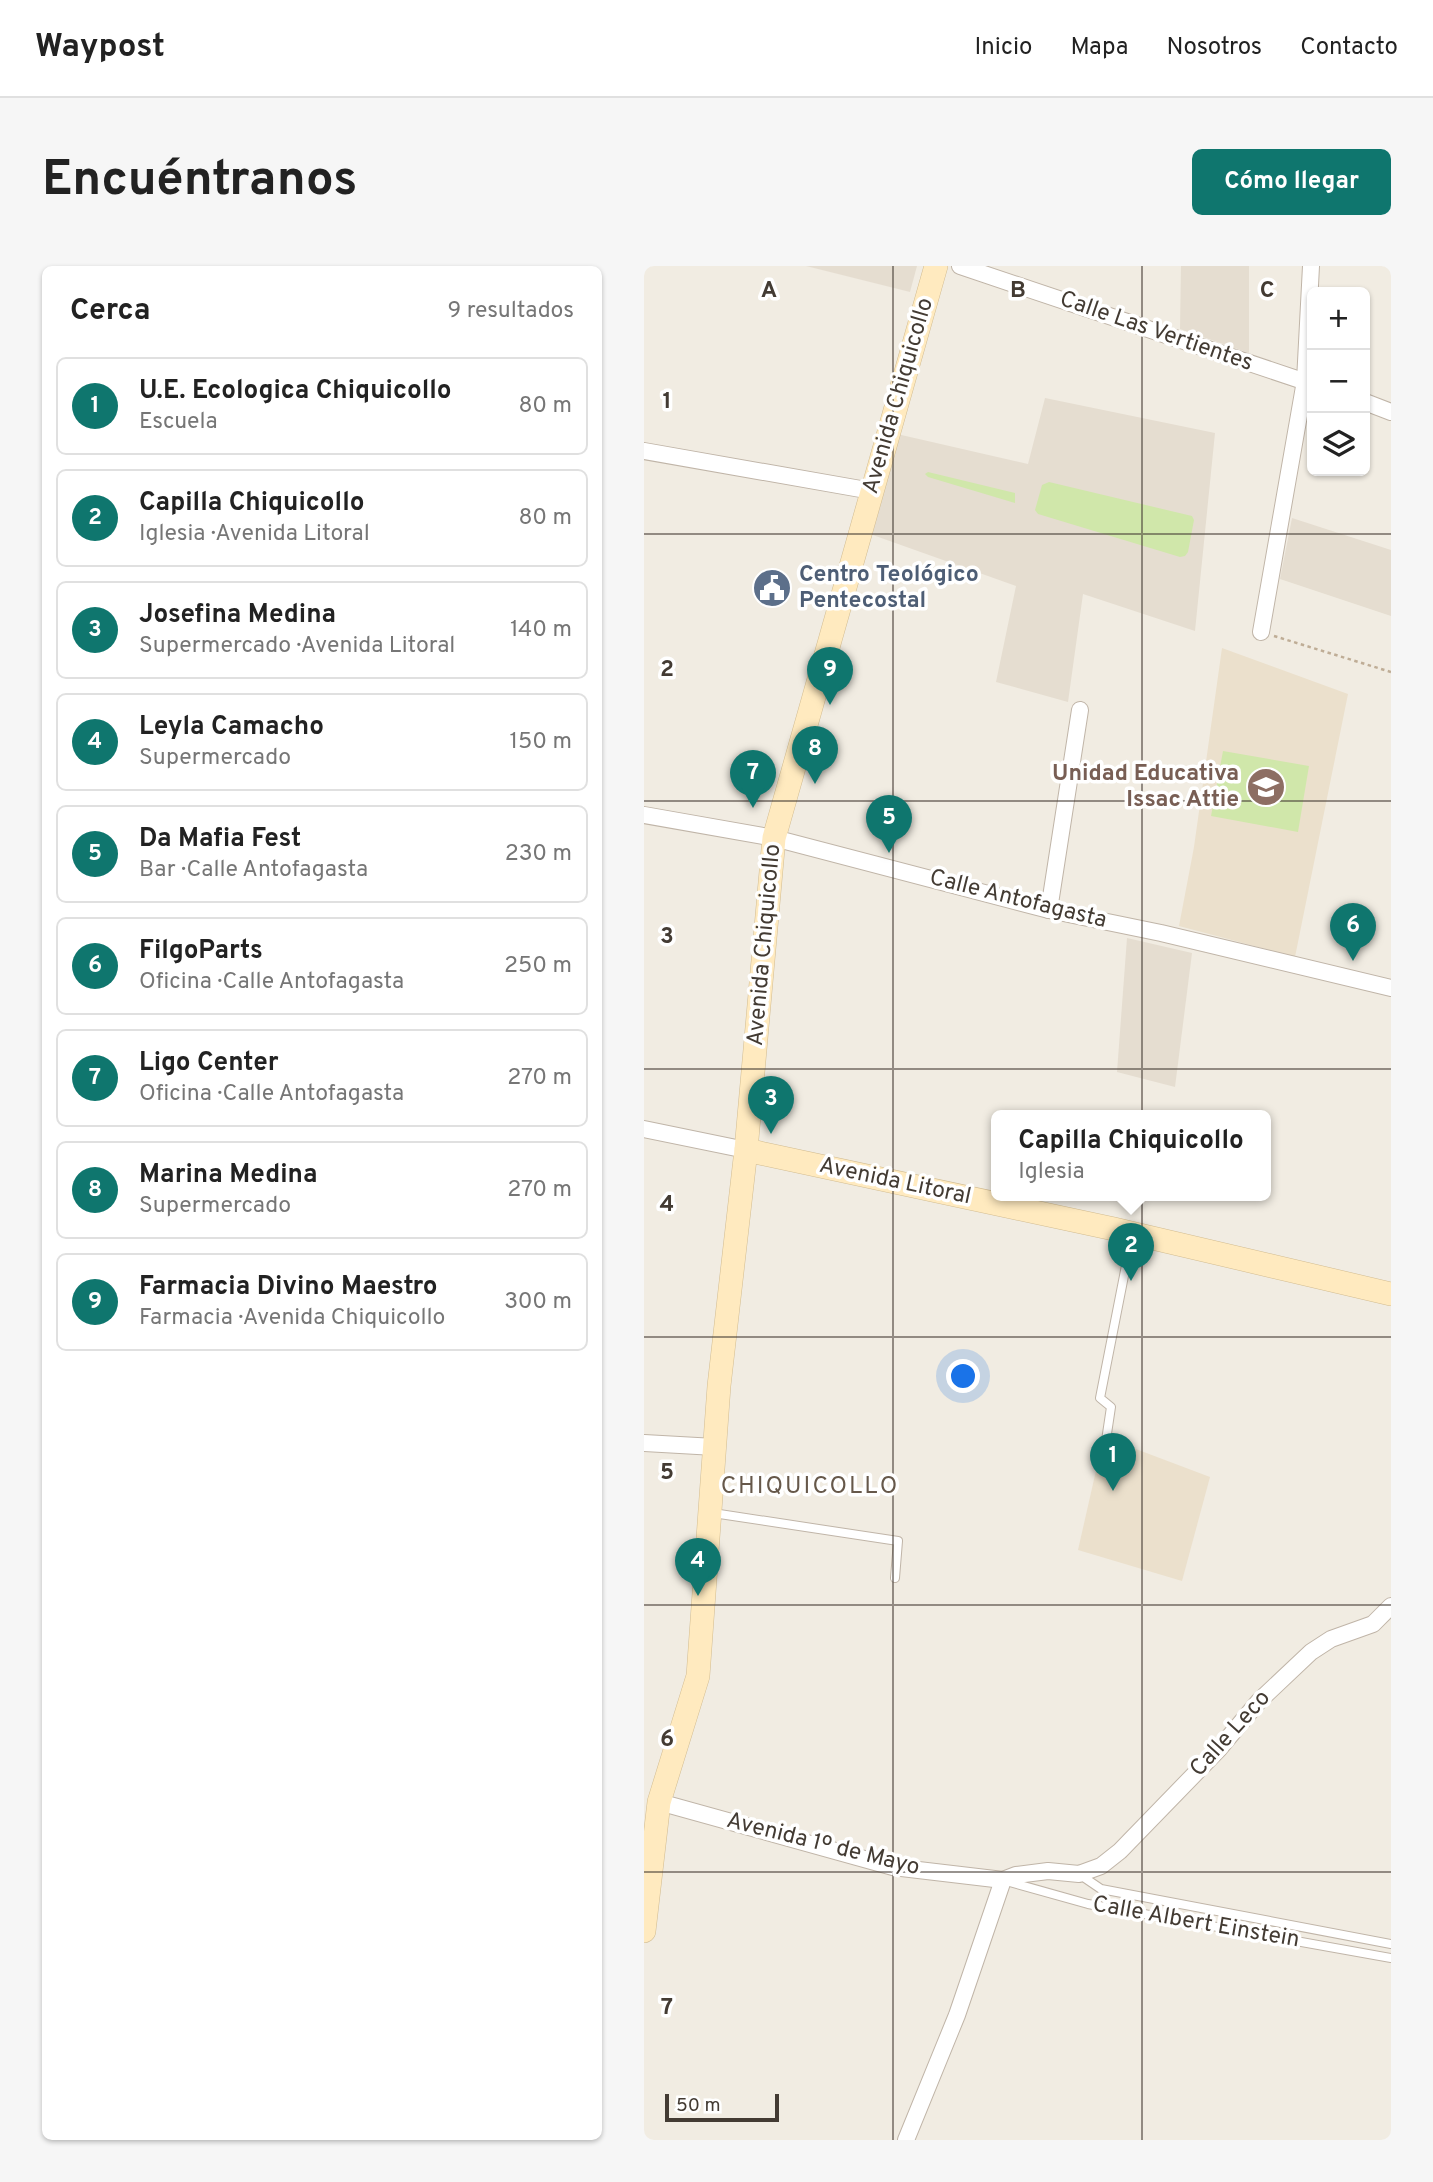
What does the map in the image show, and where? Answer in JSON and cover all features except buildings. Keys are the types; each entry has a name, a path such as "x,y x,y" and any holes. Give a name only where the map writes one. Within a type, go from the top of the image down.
{"main road":[{"name":"Avenida Chiquicollo","path":"644,1931 651,1800 698,1676 719,1386 746,1150 774,838 890,442 936,266"},
{"name":"Avenida Litoral","path":"746,1150 1132,1234 1391,1294"}],"street":[{"name":"Calle Las Vertientes","path":"960,266 1307,382"},
{"path":"1310,350 1311,266"},
{"path":"1261,632 1307,393"},
{"path":"1370,404 1391,412"},
{"path":"644,451 879,478"},
{"path":"1049,910 1080,710"},
{"name":"Calle Antofagasta","path":"644,815 774,838 1049,910 1161,933 1391,988"},
{"name":"Avenida Litoral","path":"644,1129 746,1150"},
{"path":"644,1443 715,1447"},
{"name":"Calle Leco","path":"1079,1874 1101,1866 1120,1851 1219,1749 1259,1701 1311,1652 1331,1639 1373,1624 1391,1606"},
{"path":"1373,1624 1391,1628"},
{"name":"Avenida 1º de Mayo","path":"651,1800 893,1867 1003,1881"},
{"path":"906,2140 957,2015 1003,1881 1016,1875 1048,1871 1079,1874"}],"lane":[{"path":"1105,1447 1111,1407 1100,1398 1132,1234"},
{"path":"710,1513 898,1541 895,1578"},
{"name":"Calle Albert Einstein","path":"1079,1874 1101,1889 1391,1944"},
{"name":"Calle Albert Einstein","path":"1003,1881 1088,1904 1391,1958"}],"path":[{"path":"1261,632 1391,673"}],"shaded area":[{"path":"806,266 917,266 910,292"},
{"path":"1181,266 1249,266 1249,353 1180,329"},
{"path":"1045,398 1215,433 1195,631 1083,594 1068,702 996,682 1016,586 870,534 897,434 1028,464"},
{"path":"1292,518 1391,550 1391,616 1280,579"},
{"name":"Unidad Educativa Issac Attie","path":"1222,648 1348,694 1295,957 1179,926 1194,847"},
{"path":"1127,938 1192,953 1175,1087 1117,1072"},
{"path":"1112,1440 1210,1477 1182,1581 1078,1550 1100,1453"}],"green space":[{"path":"928,472 1015,493 1015,503 928,477 925,474"},
{"path":"1049,482 1192,516 1194,520 1188,552 1180,557 1038,514 1035,510 1042,485"},
{"path":"1223,751 1309,766 1298,832 1211,816"}],"place":[{"name":"Centro Teológico Pentecostal","path":"772,588"},
{"name":"Farmacia Divino Maestro","path":"830,705"},
{"name":"Marina Medina","path":"815,784"},
{"name":"Unidad Educativa Issac Attie","path":"1266,787"},
{"name":"Ligo Center","path":"753,808"},
{"name":"Da Mafia Fest","path":"889,853"},
{"name":"FilgoParts","path":"1353,961"},
{"name":"Josefina Medina","path":"771,1134"},
{"name":"Capilla Chiquicollo","path":"1131,1281"},
{"name":"U.E. Ecologica Chiquicollo","path":"1113,1491"},
{"name":"Leyla Camacho","path":"698,1596"}],"district":[{"name":"CHIQUICOLLO","path":"810,1487"}]}
